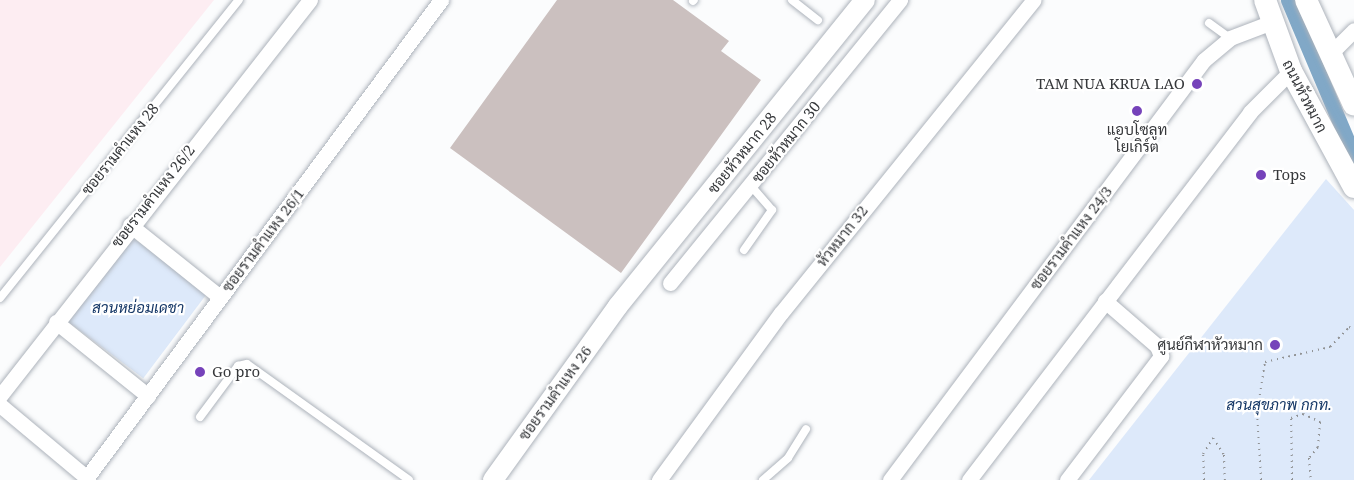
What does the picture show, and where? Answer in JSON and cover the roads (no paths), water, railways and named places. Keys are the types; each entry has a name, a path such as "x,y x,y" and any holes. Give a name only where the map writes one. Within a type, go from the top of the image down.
{"main road":[{"name":"ถนนหัวหมาก","path":"1265,0 1291,71 1352,184"},
{"path":"1306,0 1329,55 1354,105"}],"street":[{"name":"ซอยรามคำแหง 26/2","path":"0,396 130,225 310,0"},
{"name":"ซอยรามคำแหง 26/1","path":"86,479 441,0"},
{"name":"ซอยหัวหมาก 28","path":"618,306 866,0"},
{"name":"ซอยหัวหมาก 30","path":"670,284 900,0"},
{"name":"หัวหมาก 32","path":"659,480 781,313 1034,0"},
{"name":"ซอยรามคำแหง 24/3","path":"891,480 1204,60 1230,38 1272,21"},
{"path":"1329,55 1354,30"},
{"path":"969,480 1250,112 1291,71"},
{"path":"130,225 220,297"},
{"path":"1067,480 1161,356 1105,301"},
{"name":"ซอยรามคำแหง 26","path":"493,480 618,306"},
{"path":"56,322 147,396"},
{"path":"0,405 86,479"}],"lane":[{"name":"ซอยรามคำแหง 28","path":"0,298 239,0"},
{"path":"792,0 818,20"},
{"path":"1209,22 1230,38"},
{"path":"744,250 772,210 750,185"},
{"path":"200,417 238,366 247,364 409,480"},
{"path":"764,480 788,458 806,429"}],"waterway":[{"path":"1288,0 1354,156"}],"place":[{"name":"TAM NUA KRUA LAO","path":"1197,84"},
{"name":"แอบโซลูท โยเกิร์ต","path":"1137,111"},
{"name":"Tops","path":"1261,175"},
{"name":"ศูนย์กีฬาหัวหมาก","path":"1275,345"},
{"name":"Go pro","path":"200,372"}],"park label":[{"name":"สวนหย่อมเดชา","path":"138,308"},
{"name":"สวนสุขภาพ กกท.","path":"1279,405"}]}
